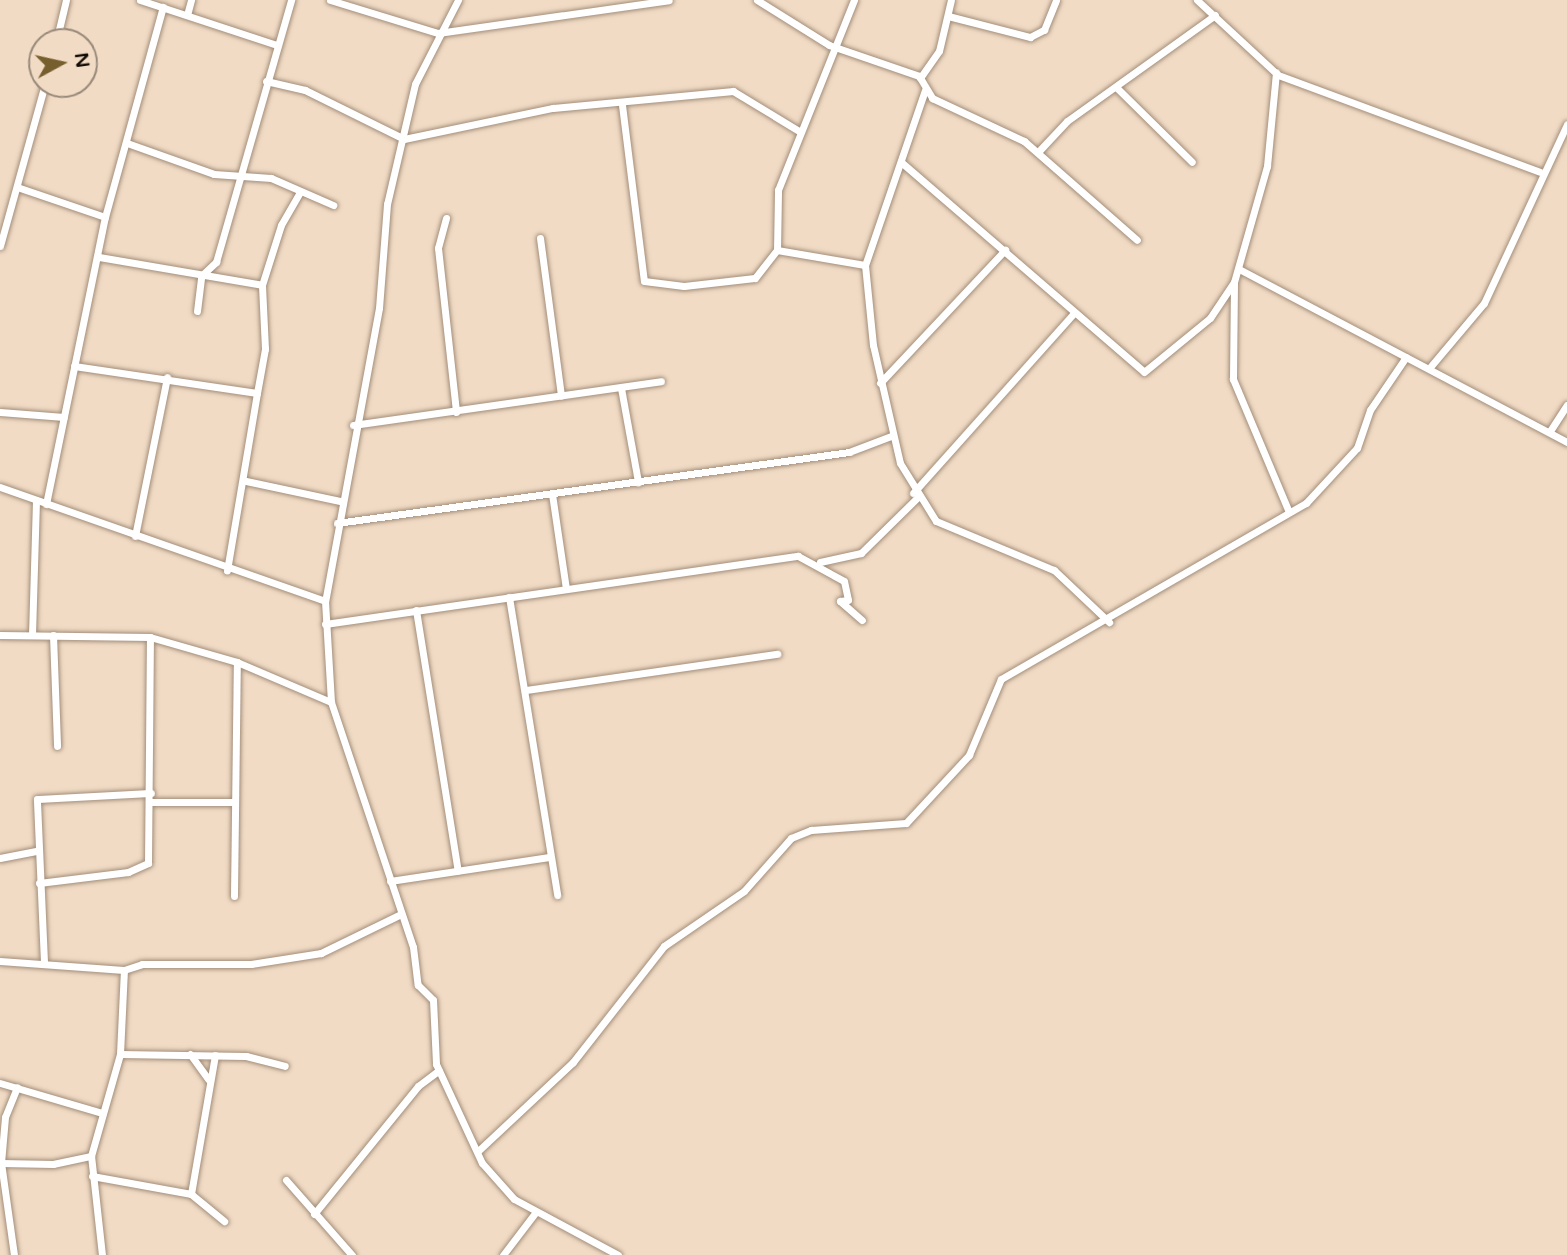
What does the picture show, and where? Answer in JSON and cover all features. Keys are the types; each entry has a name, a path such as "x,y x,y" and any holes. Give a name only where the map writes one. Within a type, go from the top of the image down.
{"street":[{"path":"59,28 66,0"},
{"path":"140,0 277,45"},
{"path":"187,15 191,0"},
{"path":"197,311 201,275 216,262 239,171 291,0"},
{"path":"330,0 438,33 669,0"},
{"path":"458,0 438,33 415,84 387,204 379,308 353,425 325,601 331,702 401,914 418,985 433,1000 439,1070 478,1151 499,1187 535,1213 618,1255"},
{"path":"757,0 838,48 920,78 925,90 1038,152 1137,240"},
{"path":"622,105 644,281 684,286 755,278 777,250 778,190 799,131 838,48 854,0"},
{"path":"920,78 939,51 951,0"},
{"path":"948,16 1030,37 1044,30 1056,0"},
{"path":"1197,0 1276,72 1349,106 1540,172"},
{"path":"46,504 99,257 105,217 163,7"},
{"path":"1038,152 1068,121 1215,15"},
{"path":"901,162 1005,250 1072,315 1144,372 1210,318 1234,282 1267,166 1276,72"},
{"path":"266,81 330,100 404,139 553,108 622,105 670,92 733,91 799,131"},
{"path":"1117,88 1192,162"},
{"path":"925,90 865,265 880,383 891,436 915,496 936,521 1062,575 1109,622"},
{"path":"0,246 41,98"},
{"path":"1431,366 1485,303 1540,172 1567,124"},
{"path":"127,143 214,174 239,171 333,205"},
{"path":"17,187 105,217"},
{"path":"227,570 246,481 265,349 262,285 281,225 300,192"},
{"path":"446,218 438,248 456,412"},
{"path":"540,238 561,396"},
{"path":"777,250 865,265"},
{"path":"880,383 1005,250"},
{"path":"99,257 262,285"},
{"path":"1239,269 1406,357 1431,366 1567,442"},
{"path":"1234,282 1233,379 1289,512"},
{"path":"325,624 777,557 820,562 861,553 915,496 1072,315"},
{"path":"478,1151 573,1062 664,946 744,891 783,846 811,830 906,823 969,755 994,685 1109,622 1289,512 1348,461 1370,410 1406,357"},
{"path":"74,366 167,377 257,393"},
{"path":"135,536 167,377"},
{"path":"353,425 662,381"},
{"path":"621,388 638,482"},
{"path":"1550,431 1567,405"},
{"path":"0,412 64,417"},
{"path":"337,523 849,452 891,436"},
{"path":"246,481 340,501"},
{"path":"0,487 227,570 325,601"},
{"path":"552,494 566,589"},
{"path":"32,635 36,500"},
{"path":"820,562 831,579 844,581 848,600 840,601 862,620"},
{"path":"509,597 557,895"},
{"path":"416,610 458,871"},
{"path":"0,635 150,637 237,662 331,702"},
{"path":"53,635 57,746"},
{"path":"39,883 141,869 150,856 150,637"},
{"path":"526,690 777,654"},
{"path":"234,896 232,802 237,662"},
{"path":"44,962 36,805 42,797 151,793"},
{"path":"151,802 232,802"},
{"path":"0,858 37,851"},
{"path":"390,881 549,857"},
{"path":"0,961 44,962 124,970 142,964 251,964 321,953 401,914"},
{"path":"102,1255 91,1156 120,1054 124,970"},
{"path":"120,1054 215,1055 285,1066"},
{"path":"190,1054 208,1079"},
{"path":"191,1194 208,1079 215,1055"},
{"path":"314,1214 418,1086 439,1070"},
{"path":"0,1083 102,1113"},
{"path":"14,1255 1,1163 5,1117 17,1087"},
{"path":"1,1163 53,1164 91,1156"},
{"path":"92,1176 191,1194 224,1221"},
{"path":"286,1180 352,1255"},
{"path":"503,1255 535,1213"}]}
